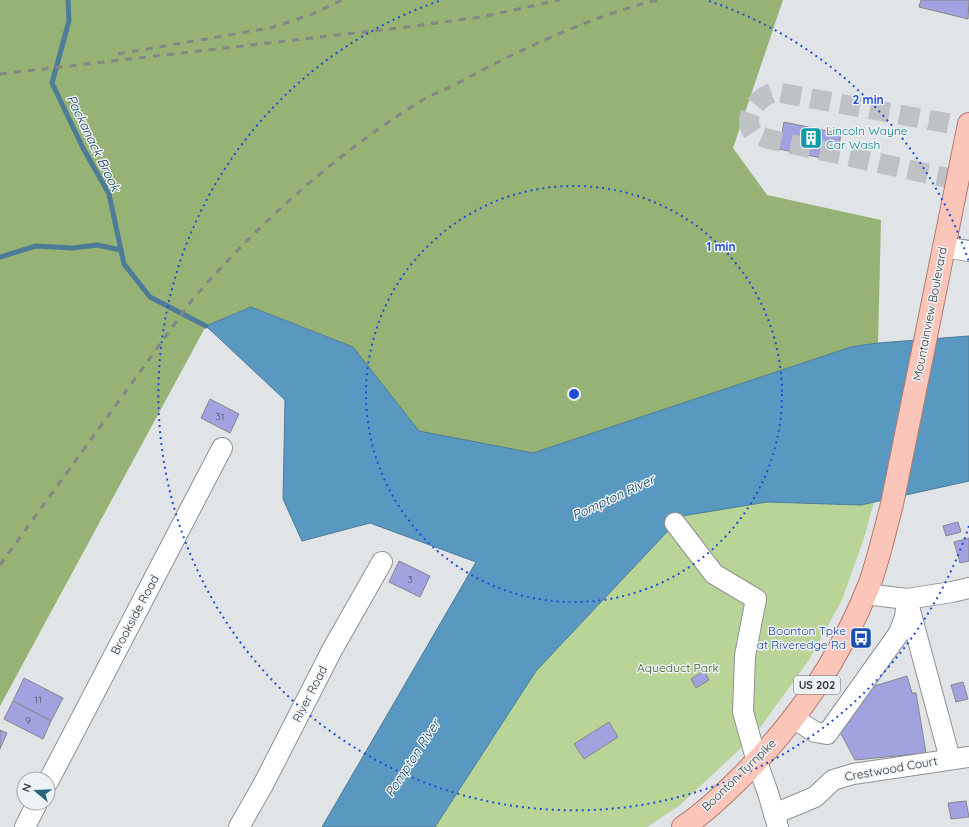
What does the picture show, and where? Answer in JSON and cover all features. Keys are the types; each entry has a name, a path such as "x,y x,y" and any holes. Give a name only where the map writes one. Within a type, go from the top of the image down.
{"main road":[{"name":"Mountainview Boulevard","path":"892,504 943,247 964,173 969,124"},
{"name":"Boonton Turnpike","path":"697,823 756,762 793,718 809,698 834,658 865,594 881,548 892,504"}],"street":[{"path":"943,247 969,251"},
{"name":"Brookside Road","path":"54,771 222,448"},
{"path":"675,523 714,574 756,599 745,656 743,712 756,762 768,793 776,820"},
{"name":"River Road","path":"239,827 263,785 332,650 382,562"},
{"path":"865,594 907,599 969,588"},
{"path":"793,718 814,732 827,734 899,633 904,617 907,599"},
{"path":"907,599 960,758"},
{"name":"Crestwood Court","path":"776,820 814,797 833,780 854,774 960,758"},
{"path":"25,827 33,811"}],"green space":[{"path":"0,0 783,0 733,148 767,195 881,220 878,343 851,347 533,453 419,432 353,347 251,307 206,326 0,706"},
{"name":"Aqueduct Park","path":"767,502 861,505 874,502 864,538 842,600 809,660 754,736 680,805 647,827 435,827 536,671 682,516"}],"water":[{"name":"Pompton River","path":"251,307 353,347 419,431 533,453 851,347 878,343 969,336 969,481 861,505 767,502 682,516 536,671 435,827 322,827 476,562 370,523 302,541 283,499 285,400 206,326"}],"building":[{"path":"921,0 969,0 968,19 919,7"},
{"name":"Lincoln Wayne Car Wash","path":"784,122 841,134 836,161 779,149"},
{"path":"210,399 239,414 230,433 201,418"},
{"path":"958,522 961,532 946,536 943,526"},
{"path":"969,538 969,561 960,563 954,542"},
{"path":"399,561 430,576 420,597 389,582"},
{"path":"704,671 709,680 696,688 691,679"},
{"path":"907,676 912,693 916,693 926,753 855,760 840,732 868,688"},
{"path":"24,678 63,698 51,721 13,701"},
{"path":"963,682 968,699 956,702 951,685"},
{"path":"13,701 51,721 43,739 4,719"},
{"path":"609,722 618,737 584,759 574,744"},
{"path":"0,730 7,733 0,749"},
{"path":"966,801 969,817 951,819 948,803"}],"waterway":[{"name":"Packanack Brook","path":"68,0 69,21 52,83 83,148 109,194 124,264 150,297 206,326"},
{"path":"0,257 36,246 73,248 97,245 121,250"}],"tunnel":[{"path":"957,180 768,139 753,133 749,120 751,113 758,102 764,97 776,92 968,127"}],"railway":[{"path":"118,54 270,28 310,15 342,0"},
{"path":"0,74 407,27 481,17 560,0"},
{"path":"0,565 192,300 270,218 327,168 387,123 432,95 552,37 611,14 657,0"}],"place":[{"name":"Lincoln Wayne Car Wash","path":"811,138"},
{"name":"Boonton Tpke at Riveredge Rd","path":"861,638"}]}
